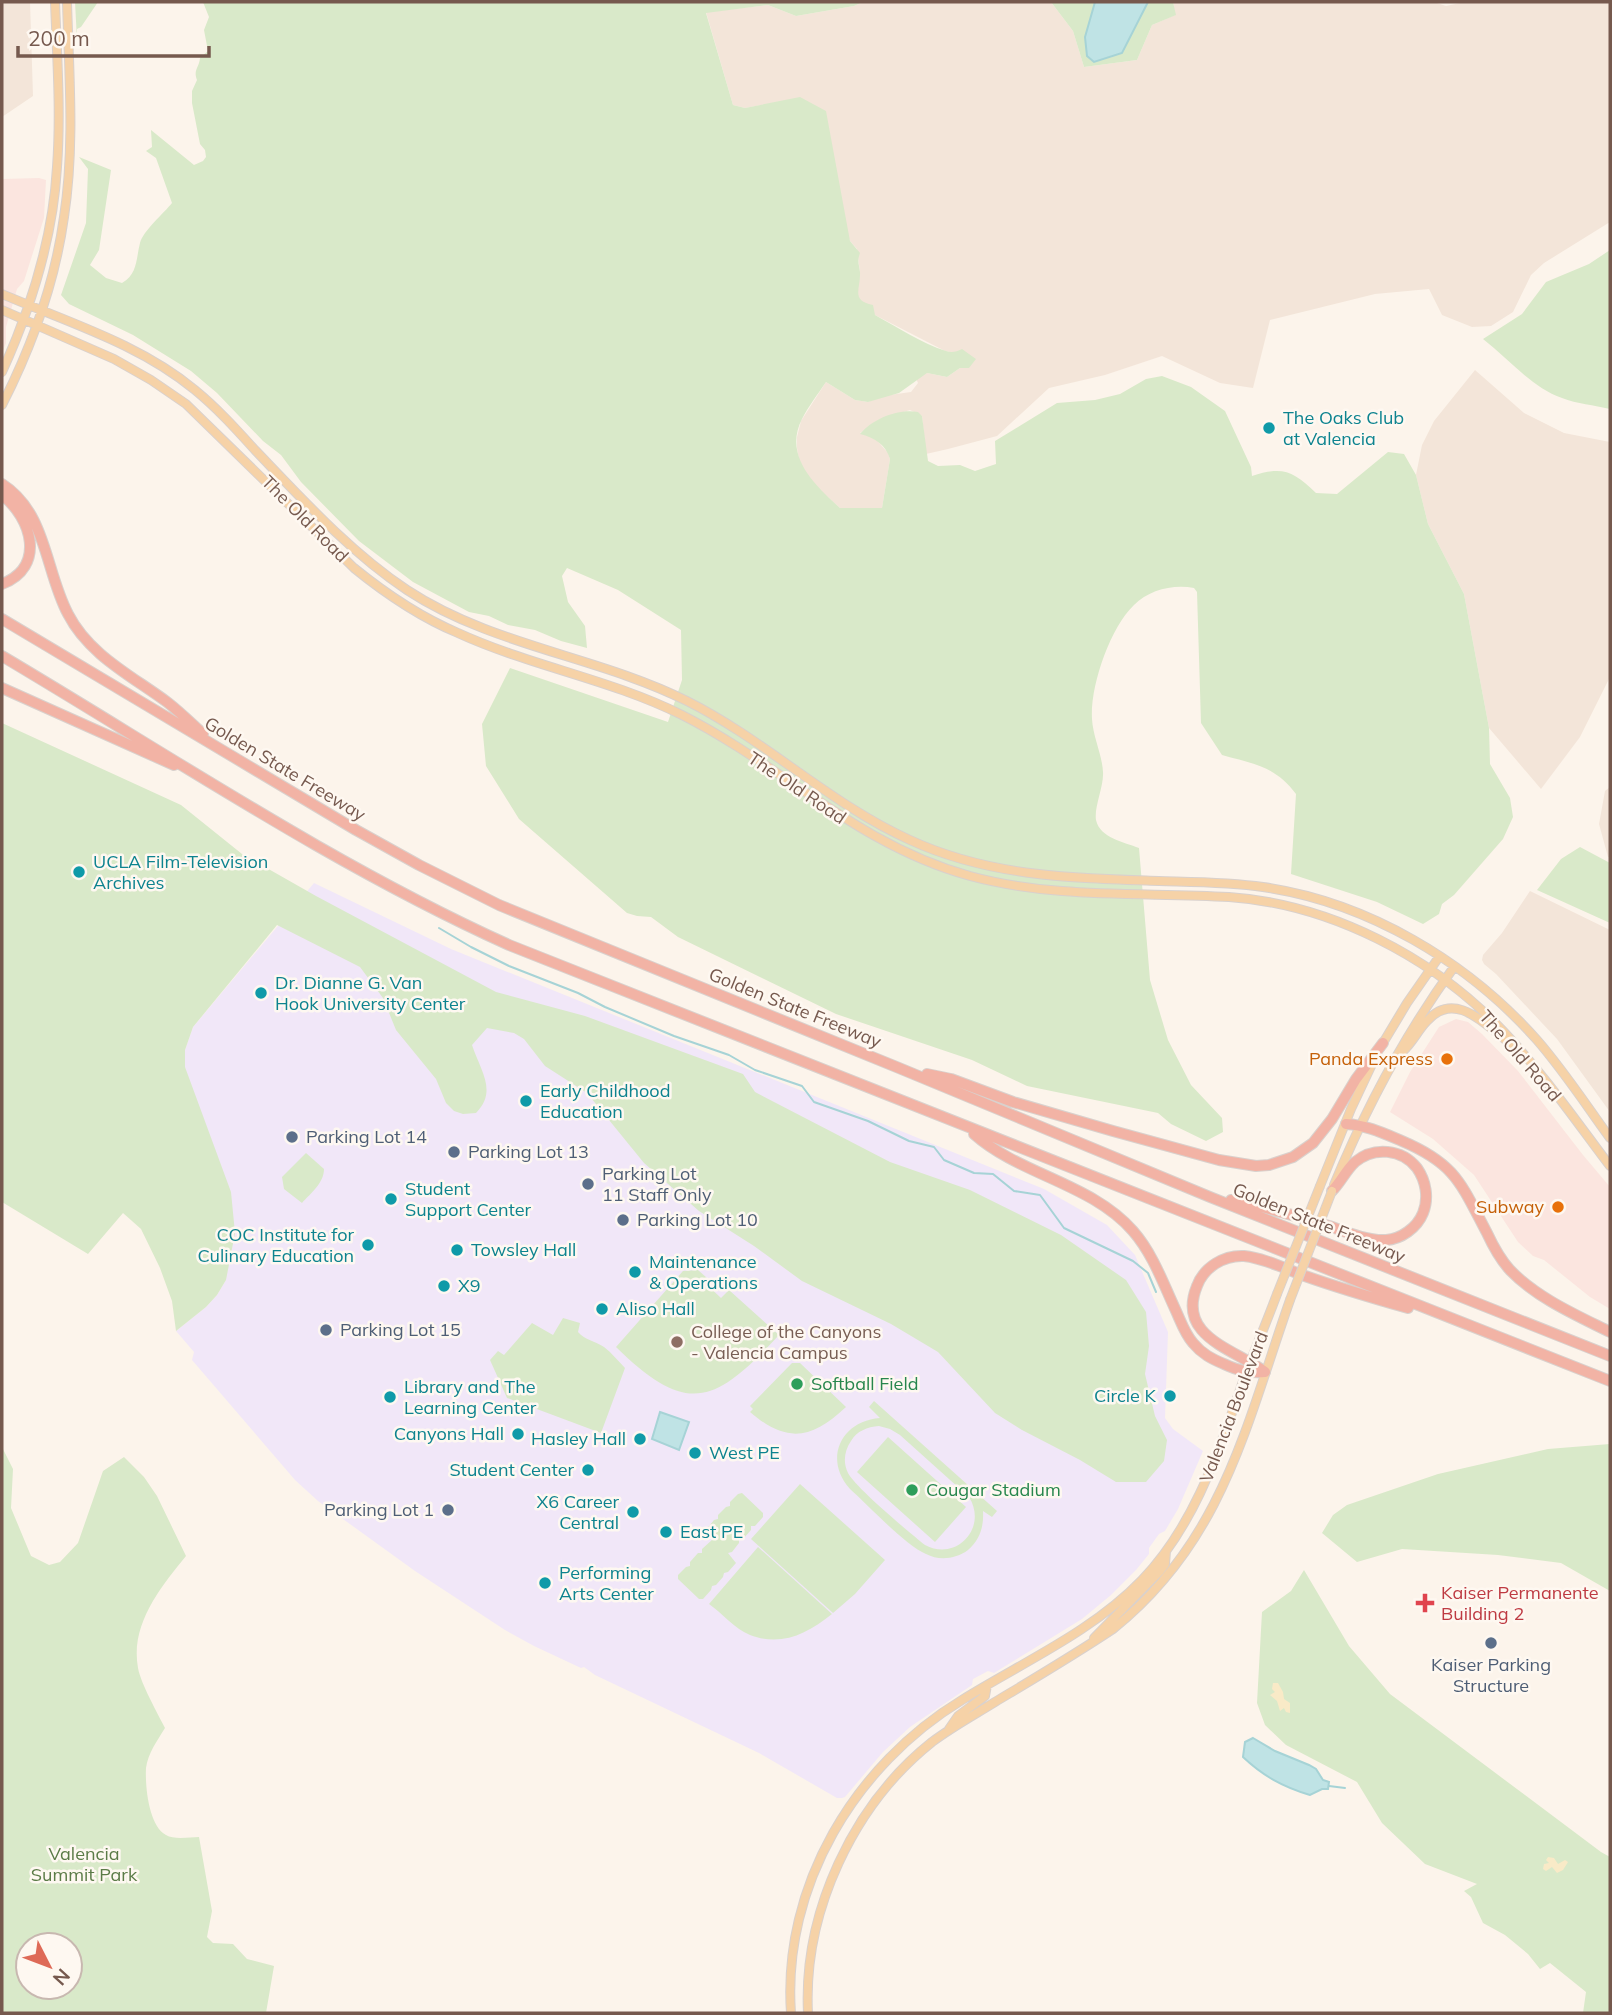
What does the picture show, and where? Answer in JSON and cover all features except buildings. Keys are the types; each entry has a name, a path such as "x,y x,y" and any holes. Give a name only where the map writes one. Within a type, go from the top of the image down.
{"highway":[{"path":"2,484 20,499 32,516 62,602 80,634 97,651 169,704 222,750"},
{"path":"2,495 23,519 30,538 30,548 22,569 2,584"},
{"name":"Golden State Freeway","path":"2,619 419,865 499,905 1210,1197 1610,1356"},
{"path":"2,656 376,880 450,918 521,950 969,1129 1610,1381"},
{"path":"2,661 30,672"},
{"path":"2,688 206,778"},
{"path":"899,1068 951,1079 1013,1102 1113,1131 1219,1160 1256,1166 1269,1165 1293,1157 1313,1143 1383,1042"},
{"path":"1346,1124 1362,1125 1423,1150 1440,1161 1455,1177 1498,1255 1509,1269 1547,1298 1610,1332"},
{"path":"969,1129 990,1148 1100,1204 1118,1216 1143,1244 1154,1262 1192,1343 1209,1357 1246,1373 1265,1372"},
{"path":"1210,1197 1263,1206 1367,1238 1387,1240 1413,1228 1423,1214 1426,1195 1423,1178 1413,1164 1400,1155 1381,1151 1357,1160 1342,1182 1332,1191"},
{"path":"1265,1372 1206,1336 1193,1311 1196,1286 1203,1274 1216,1263 1230,1257 1255,1259 1349,1291 1458,1322"}],"main road":[{"path":"2,372 29,306 50,221 57,167 55,2"},
{"path":"2,405 37,325 56,261 67,191 69,145 67,2"},
{"name":"The Old Road","path":"2,294 146,357 193,388 346,542 385,575 425,601 494,633 641,681 689,702 862,814 911,840 975,863 1039,876 1265,887 1335,904 1384,924 1440,957 1499,1002 1534,1037 1563,1072 1610,1138"},
{"name":"The Old Road","path":"2,310 114,359 186,404 354,568 418,614 484,644 635,694 674,711 726,740 857,827 906,854 951,871 1018,887 1067,892 1261,901 1308,912 1363,933 1429,970 1492,1020 1546,1083 1610,1167"},
{"path":"1219,883 1219,897"},
{"name":"Valencia Boulevard","path":"790,2013 794,1940 805,1897 820,1857 843,1816 879,1766 929,1722 1103,1614 1143,1579 1166,1551 1205,1483 1225,1437 1246,1373 1320,1186 1383,1042 1440,957"},
{"name":"Valencia Boulevard","path":"808,2013 815,1935 831,1882 855,1832 894,1779 914,1758 947,1731 1113,1629 1137,1609 1184,1555 1231,1472 1290,1300 1332,1191 1362,1125 1418,1019 1454,967"},
{"path":"1399,1055 1414,1041 1427,1020 1450,1009 1471,1013 1517,1049"},
{"path":"1084,1648 1166,1564 1166,1551"},
{"path":"947,1731 958,1716 985,1696 987,1685"}],"shaded area":[{"path":"2,2 30,2 33,96 2,117"},
{"path":"863,2 1051,2 1073,31 1084,67 1137,60 1152,25 1175,15 1173,2 1434,2 1446,6 1465,2 1610,2 1610,222 1544,263 1531,275 1513,312 1491,326 1472,327 1442,315 1429,289 1375,294 1270,320 1253,388 1220,383 1162,356 1105,375 1049,388 997,436 926,454 922,416 910,410 881,419 860,433 875,438 890,459 882,508 840,508 813,484 799,461 797,448 801,421 826,382 855,400 868,402 882,396 911,392 918,383 915,376 927,373 947,377 960,368 955,353 945,351 875,315 859,299 857,249 850,241 800,98 745,108 733,105 706,12 768,5 796,16"},
{"path":"2,179 46,180 44,218 24,281 17,289 2,353"},
{"path":"1475,370 1524,413 1564,433 1610,442 1610,677 1580,737 1541,789 1489,728 1464,594 1428,524 1416,475 1422,445 1434,421"},
{"path":"1610,787 1608,857 1599,824 1605,791"},
{"name":"College of the Canyons - Valencia Campus","path":"314,883 451,949 1044,1189 1107,1225 1135,1255 1168,1332 1165,1418 1173,1429 1203,1451 1178,1509 1136,1570 1082,1619 994,1673 988,1671 973,1679 972,1685 910,1727 883,1752 845,1797 837,1798 759,1753 505,1630 415,1571 318,1501 295,1480 192,1360 194,1352 176,1331 206,1307 226,1280 185,1067 185,1050 193,1027"},
{"path":"1530,891 1610,930 1610,1112 1557,1039 1482,960"},
{"path":"1456,1019 1468,1022 1518,1071 1610,1187 1610,1309 1590,1297 1544,1260 1533,1256 1518,1242 1474,1175 1433,1139 1390,1112 1410,1072 1439,1027"}],"green space":[{"path":"75,2 98,2 77,29 77,40"},
{"path":"203,2 863,2 796,16 768,5 706,13 733,105 745,108 800,97 826,111 850,241 860,253 858,293 861,300 873,305 875,315 918,339 948,352 962,349 976,359 969,368 960,368 947,377 927,373 899,393 868,402 855,400 826,382 804,414 797,433 796,445 804,469 840,508 882,508 890,459 879,442 860,434 879,419 894,413 918,412 922,416 928,461 938,466 960,465 975,471 996,464 995,441 1057,403 1095,400 1120,394 1146,379 1162,376 1191,387 1225,411 1251,467 1252,476 1272,471 1287,472 1316,493 1337,494 1388,452 1404,454 1416,475 1428,524 1464,594 1489,728 1490,764 1510,798 1513,817 1503,839 1454,895 1442,904 1439,914 1423,924 1377,902 1291,874 1296,794 1272,772 1222,755 1201,723 1197,592 1194,588 1178,587 1154,592 1134,605 1117,628 1103,658 1092,706 1093,726 1103,772 1096,820 1107,835 1139,848 1150,980 1168,1040 1191,1085 1222,1118 1223,1132 1206,1141 1171,1124 1158,1113 1027,1086 972,1060 836,1014 678,937 651,917 627,913 519,819 486,766 482,724 510,668 668,722 682,680 681,630 618,590 567,568 562,576 568,602 585,626 587,648 469,612 413,582 359,541 301,482 281,455 191,371 133,335 69,304 61,295 86,223 88,169 79,157 111,170 99,250 90,265 106,278 122,283 134,270 142,238 172,203 156,158 146,151 152,147 151,130 194,165 206,157 200,144 192,103 192,91 197,80 196,71 200,58 208,51 204,30 209,17"},
{"path":"1051,2 1173,2 1176,15 1152,25 1137,60 1084,67 1073,31"},
{"path":"1610,250 1610,409 1574,402 1540,387 1483,339 1522,314 1546,282 1589,264"},
{"path":"2,723 181,805 242,854 496,992 585,1016 743,1074 755,1092 890,1162 970,1190 1061,1235 1126,1280 1146,1312 1149,1346 1145,1374 1155,1416 1167,1440 1164,1461 1146,1482 1116,1482 995,1413 938,1352 891,1324 802,1281 699,1211 644,1163 587,1093 545,1066 524,1039 514,1033 487,1028 472,1045 485,1080 486,1097 476,1113 463,1114 454,1111 446,1103 436,1079 396,1030 383,998 360,967 277,925 193,1027 185,1050 185,1067 231,1192 235,1233 226,1280 217,1295 176,1331 172,1301 160,1268 141,1229 123,1213 88,1254 2,1202"},
{"path":"1580,847 1610,863 1610,923 1537,890 1561,859"},
{"path":"306,1153 324,1169 319,1183 302,1203 284,1189 282,1177"},
{"path":"698,1270 707,1278 704,1282 721,1298 729,1290 779,1335 737,1376 719,1387 701,1393 683,1392 663,1385 641,1370 616,1347 683,1271"},
{"path":"563,1318 580,1323 578,1332 604,1347 625,1368 601,1433 507,1398 490,1360 498,1351 504,1355 532,1323 553,1335"},
{"name":"Softball Field","path":"792,1363 800,1363 846,1407 822,1426 799,1434 776,1429 750,1412 753,1409 750,1406"},
{"path":"874,1401 997,1511 992,1517 983,1511 980,1532 976,1542 968,1550 942,1558 918,1550 850,1489 842,1477 837,1454 840,1443 855,1426 880,1418 869,1407","holes":["879,1426 890,1429 969,1497 975,1520 966,1539 958,1545 948,1549 925,1545 872,1499 848,1473 845,1457 856,1435 863,1430"]},
{"name":"Cougar Stadium","path":"888,1437 966,1507 935,1542 857,1472"},
{"path":"1610,1444 1610,1591 1561,1563 1498,1555 1402,1549 1357,1562 1322,1533 1333,1515 1347,1505 1438,1474 1548,1449"},
{"name":"Valencia Summit Park","path":"2,1447 13,1469 11,1508 31,1556 49,1565 60,1562 78,1543 103,1471 124,1457 144,1477 157,1496 186,1556 158,1593 143,1621 139,1636 138,1668 165,1728 147,1763 149,1805 160,1830 169,1837 199,1837 212,1911 207,1937 213,1943 233,1944 247,1959 274,1966 266,2013 2,2013"},
{"path":"800,1484 885,1560 855,1594 833,1613 751,1539"},
{"path":"742,1493 763,1513 763,1517 755,1526 751,1526 751,1530 743,1539 739,1539 732,1552 728,1553 736,1563 712,1586 703,1599 699,1599 678,1579 678,1575 690,1566 690,1562 698,1553 702,1553 702,1549 713,1539 706,1530 726,1507 730,1506 730,1502"},
{"path":"758,1547 832,1614 803,1633 772,1640 744,1632 709,1604"},
{"path":"1304,1570 1349,1646 1390,1694 1610,1857 1610,2013 1583,2013 1586,1992 1550,1963 1540,1969 1528,1954 1505,1935 1483,1923 1471,1897 1464,1891 1477,1884 1425,1864 1382,1823 1357,1782 1286,1745 1265,1725 1257,1703 1262,1612 1291,1591"}],"sand":[{"path":"1273,1683 1278,1683 1284,1699 1290,1703 1290,1713 1284,1708 1280,1711 1277,1701 1270,1695 1275,1692 1272,1689"},
{"path":"1548,1857 1554,1858 1558,1864 1565,1860 1568,1862 1563,1870 1557,1873 1552,1867 1546,1871 1543,1869 1544,1864 1549,1863 1546,1860"}],"water":[{"path":"1095,2 1148,2 1122,53 1094,62 1087,56 1085,37"},
{"path":"660,1412 689,1422 679,1450 652,1439"},
{"path":"1253,1738 1316,1769 1323,1780 1329,1782 1328,1789 1310,1795 1282,1784 1258,1770 1243,1757 1245,1742"}],"waterway":[{"path":"439,928 509,966 674,1036 729,1055 755,1070 802,1086 814,1102 868,1121 909,1141 934,1147 944,1160 974,1173 993,1174 1014,1191 1040,1195 1064,1228 1133,1261 1148,1273 1156,1292"},
{"path":"1329,1786 1345,1788"}],"place":[{"name":"The Oaks Club at Valencia","path":"1269,428"},
{"name":"UCLA Film-Television Archives","path":"79,872"},
{"name":"Dr. Dianne G. Van Hook University Center","path":"261,993"},
{"name":"Panda Express","path":"1447,1059"},
{"name":"Early Childhood Education","path":"526,1101"},
{"name":"Parking Lot 14","path":"292,1137"},
{"name":"Parking Lot 13","path":"454,1152"},
{"name":"Parking Lot 11 Staff Only","path":"588,1184"},
{"name":"Student Support Center","path":"391,1199"},
{"name":"Subway","path":"1558,1207"},
{"name":"Parking Lot 10","path":"623,1220"},
{"name":"COC Institute for Culinary Education","path":"368,1245"},
{"name":"Towsley Hall","path":"457,1250"},
{"name":"Maintenance & Operations","path":"635,1272"},
{"name":"X9","path":"444,1286"},
{"name":"Aliso Hall","path":"602,1309"},
{"name":"Parking Lot 15","path":"326,1330"},
{"name":"College of the Canyons - Valencia Campus","path":"677,1342"},
{"name":"Softball Field","path":"797,1384"},
{"name":"Circle K","path":"1170,1396"},
{"name":"Library and The Learning Center","path":"390,1397"},
{"name":"Canyons Hall","path":"518,1434"},
{"name":"Hasley Hall","path":"640,1439"},
{"name":"West PE","path":"695,1453"},
{"name":"Student Center","path":"588,1470"},
{"name":"Cougar Stadium","path":"912,1490"},
{"name":"Parking Lot 1","path":"448,1510"},
{"name":"X6 Career Central","path":"633,1512"},
{"name":"East PE","path":"666,1532"},
{"name":"Performing Arts Center","path":"545,1583"},
{"name":"Kaiser Permanente Building 2","path":"1425,1603"},
{"name":"Kaiser Parking Structure","path":"1491,1643"}]}
